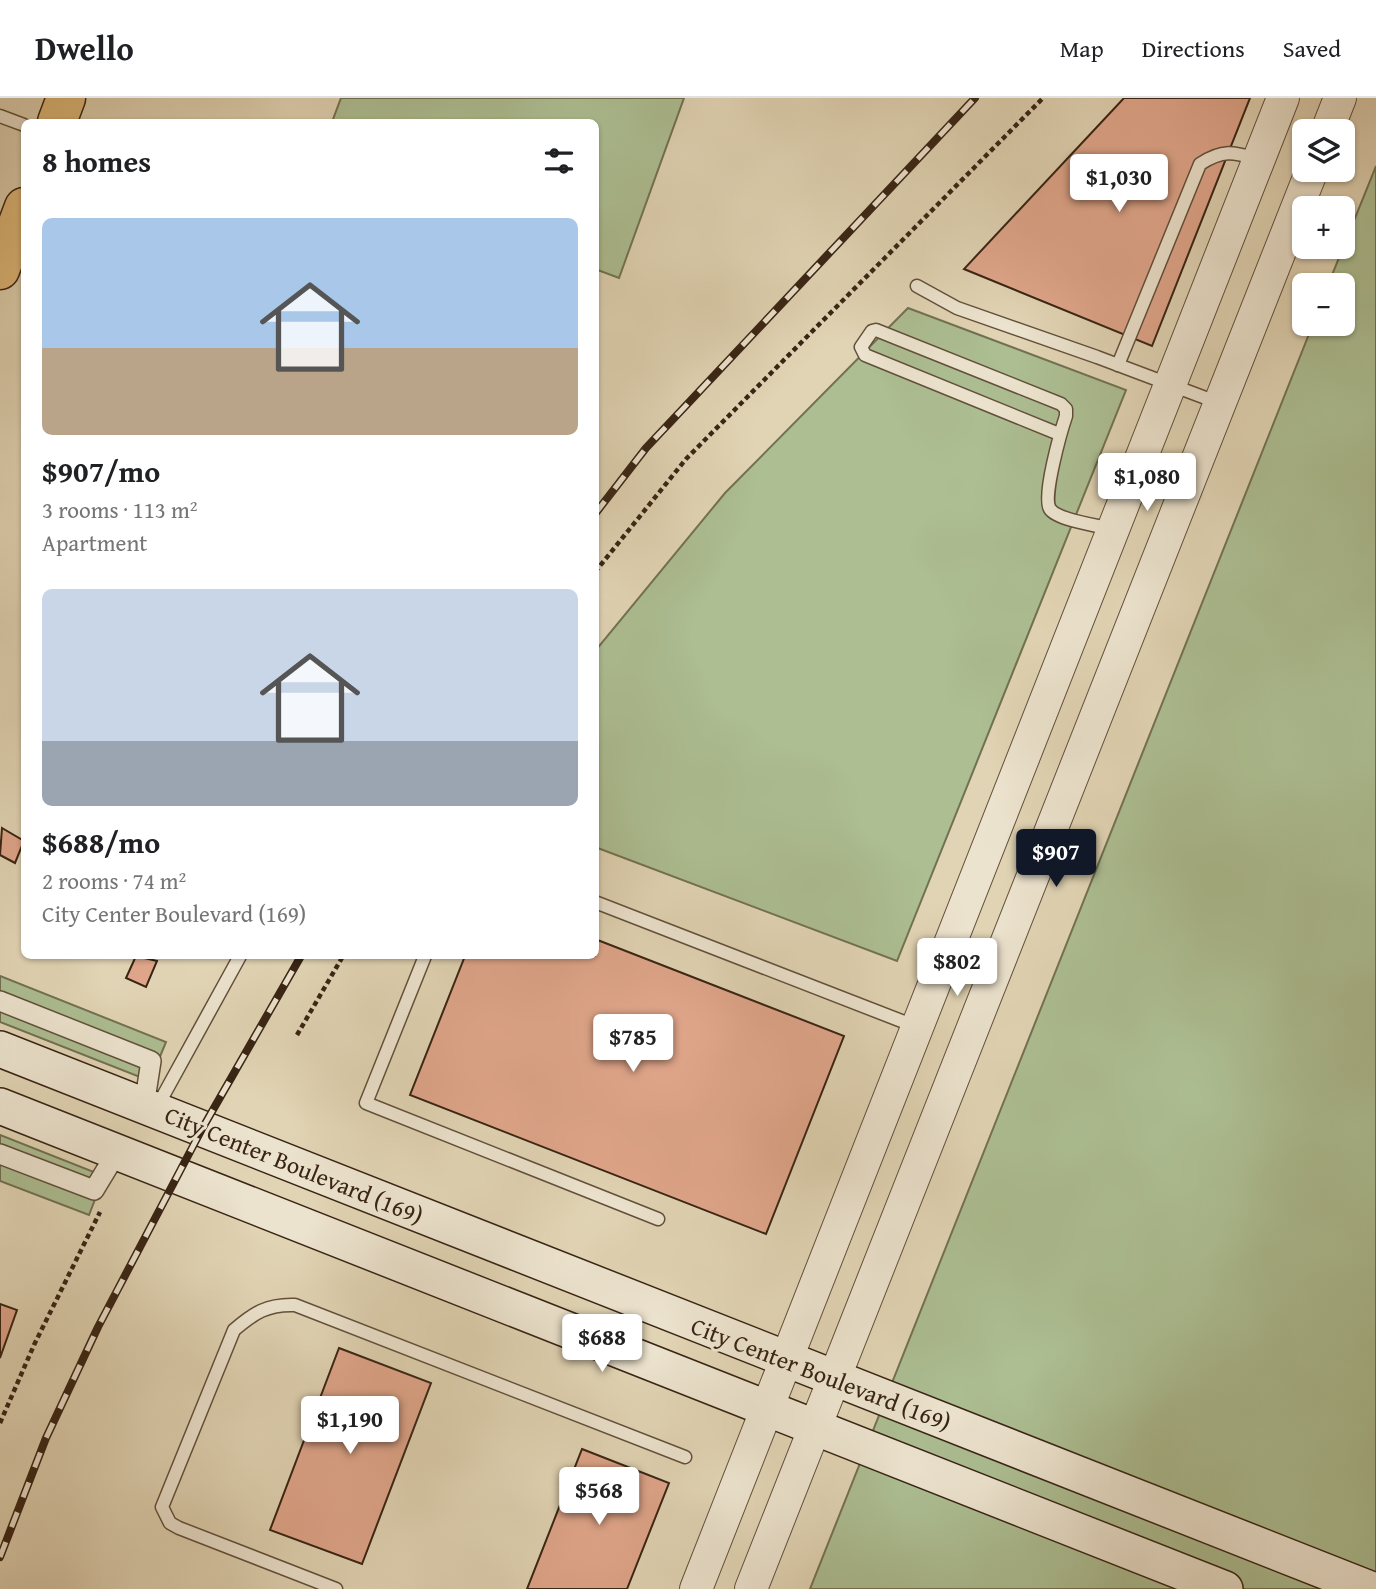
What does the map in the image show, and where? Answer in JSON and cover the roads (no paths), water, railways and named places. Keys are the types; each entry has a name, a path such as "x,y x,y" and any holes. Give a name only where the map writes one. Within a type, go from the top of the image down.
{"highway":[{"path":"58,119 66,98"},
{"path":"0,270 21,214"}],"main road":[{"name":"City Center Boulevard (169)","path":"0,1049 1370,1589"},
{"path":"0,1106 1225,1589"}],"street":[{"path":"696,1589 1283,98"},
{"path":"1332,119 1340,98"},
{"path":"751,1589 1307,182"},
{"path":"1113,529 1163,546"},
{"path":"942,965 990,983"},
{"path":"0,1001 151,1061 150,1108"},
{"path":"0,1154 94,1190 117,1152"}],"lane":[{"path":"0,116 21,124"},
{"path":"1118,365 1200,164 1215,154 1234,152 1259,159"},
{"path":"916,286 957,308 1220,403"},
{"path":"1059,435 865,355 861,347 872,331 876,330 1061,404 1066,409 1066,416 1059,435 1047,499 1050,509 1058,515 1113,529"},
{"path":"599,904 917,1027"},
{"path":"150,1108 238,959"},
{"path":"424,959 366,1103 659,1219"},
{"path":"336,1589 179,1528 170,1523 162,1507 233,1330 252,1315 277,1304 295,1305 685,1457"}],"railway":[{"path":"599,509 646,448 975,98"},
{"path":"0,1557 46,1438 98,1327 202,1129 299,959"}]}
